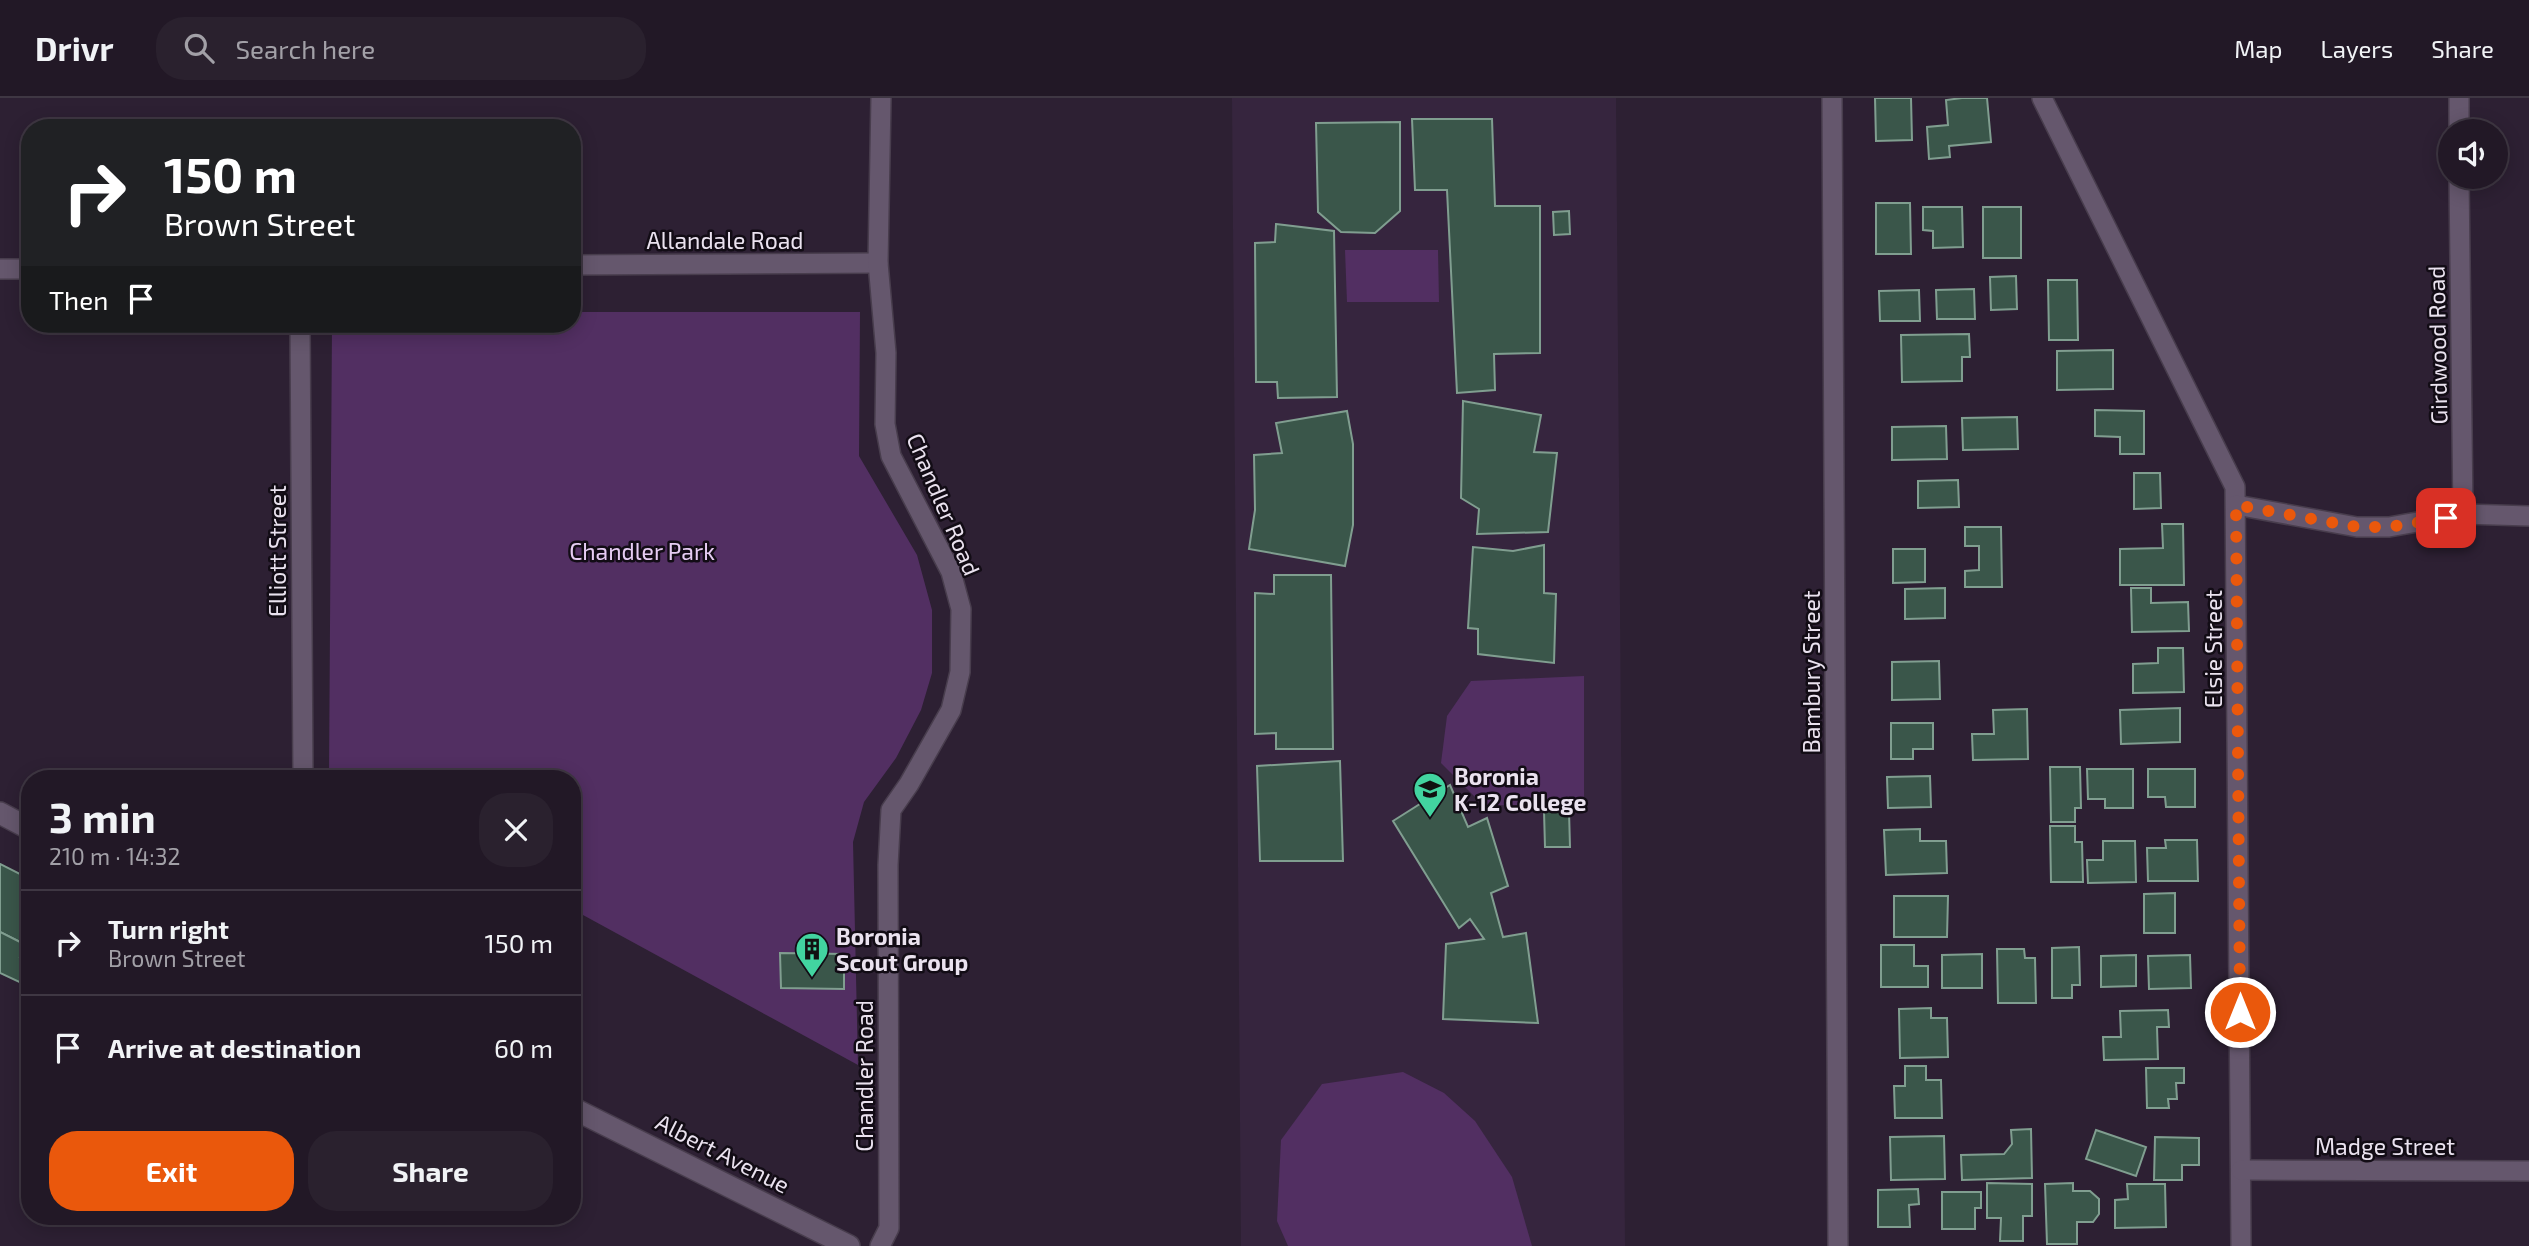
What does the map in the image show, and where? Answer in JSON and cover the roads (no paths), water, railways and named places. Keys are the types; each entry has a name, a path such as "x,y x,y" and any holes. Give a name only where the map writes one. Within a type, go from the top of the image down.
{"main road":[{"name":"Albert Avenue","path":"581,1112 849,1246"}],"street":[{"name":"Chandler Road","path":"880,1246 889,1228 888,879 891,810 951,710 960,672 961,609 951,572 891,456 885,424 886,353 878,263 881,98"},
{"name":"Bambury Street","path":"1832,98 1838,1246"},
{"name":"Elsie Street","path":"2042,98 2235,487 2241,1246"},
{"path":"2459,98 2459,119"},
{"name":"Girdwood Road","path":"2459,189 2463,514"},
{"name":"Allandale Road","path":"581,265 878,263"},
{"path":"0,269 21,269"},
{"name":"Elliott Street","path":"300,333 303,770"},
{"path":"2236,505 2357,527 2389,527 2463,514 2529,516"},
{"name":"Madge Street","path":"2241,1170 2529,1171"}],"place":[{"name":"Boronia K-12 College","path":"1430,819"},
{"name":"Boronia Scout Group","path":"812,979"}],"park label":[{"name":"Chandler Park","path":"642,551"}]}
